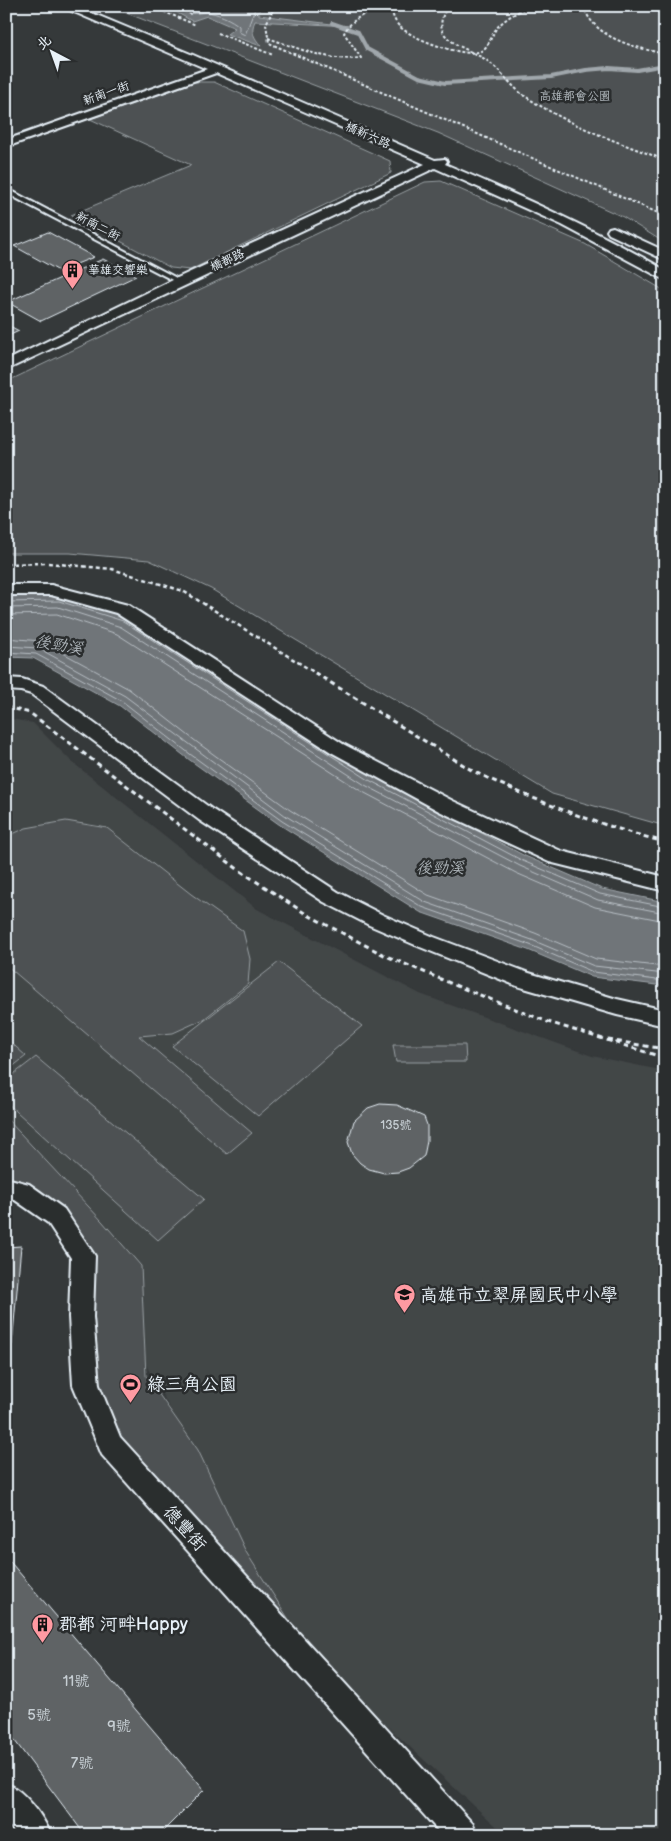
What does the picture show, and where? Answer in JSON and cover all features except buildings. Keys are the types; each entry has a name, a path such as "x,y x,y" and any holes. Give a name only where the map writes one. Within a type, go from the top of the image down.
{"street":[{"name":"橋新六路","path":"64,6 216,69 577,228 626,252 665,276"},
{"name":"橋新六路","path":"90,6 380,127"},
{"name":"新南一街","path":"6,144 216,69"},
{"name":"橋都路","path":"6,366 180,282 450,157 434,150"},
{"path":"602,226 665,256"},
{"path":"6,590 50,590 122,609 337,748 446,806 556,856 665,884"},
{"path":"6,684 22,685 37,690 206,815 331,897 376,920 524,980 616,1007 665,1018"},
{"name":"德豐街","path":"6,1188 21,1191 56,1216 83,1256 81,1316 86,1385 111,1446 462,1835"},
{"path":"6,1798 36,1835"}],"lane":[{"name":"新南二街","path":"6,190 180,282"}],"path":[{"path":"150,6 196,25"},
{"path":"159,10 172,6 191,14"},
{"path":"275,6 264,28 269,43 410,105 548,162 665,216"},
{"path":"448,6 440,17 439,25 443,34 459,45 476,53 500,71 510,85 565,119 596,134 665,160"},
{"path":"267,38 346,61 361,58 344,33 345,30 352,22 371,11 388,7 393,21 403,30 458,51 476,53 482,51 491,42 494,32 503,23 520,10 531,6"},
{"path":"584,6 584,13 609,36 641,49 665,54"},
{"path":"655,6 665,10"},
{"path":"218,33 273,54"},
{"path":"6,564 48,564 112,569 183,591 473,771 520,795 581,819 665,842"},
{"path":"595,1038 665,1049"}],"shaded area":[{"name":"高雄市立翠屏國民中小學","path":"6,718 33,723 72,762 257,909 420,994 592,1056 665,1071 665,1835 506,1835 314,1659 246,1552 198,1450 179,1425 145,1363 141,1266 102,1221 6,1118"}],"green space":[{"name":"高雄都會公園","path":"108,6 665,6 665,243 623,217 438,133"},
{"path":"195,82 214,82 390,161 391,173 190,270 171,268 71,215 191,165 90,119"},
{"path":"441,181 585,244 665,291 665,826 552,794 211,589 149,560 70,553 6,553 6,382 425,182"},
{"path":"66,821 107,828 191,894 243,931 250,959 248,984 204,1019 173,1033 139,1036 252,1133 227,1154 6,965 6,837 26,828"},
{"path":"279,962 362,1026 258,1116 172,1046"},
{"path":"6,1038 26,1056 6,1072"},
{"path":"393,1045 465,1045 466,1062 396,1062"},
{"path":"36,1057 204,1199 158,1240 6,1102 6,1080"},
{"name":"綠三角公園","path":"6,1118 102,1221 141,1266 146,1376 198,1450 246,1552 314,1659 111,1446 91,1381 86,1249 6,1178"}],"water":[{"path":"182,6 262,6 259,15 348,26 255,21 253,34 261,46 227,34 235,28 207,16 192,21 172,10"},
{"name":"後勁溪","path":"59,595 126,617 371,775 525,856 602,889 665,902 665,986 592,977 528,950 420,912 280,825 187,758 120,706 33,658 6,657 6,597"}],"waterway":[{"path":"332,23 358,32 367,49 419,77 445,83 551,77 586,70 609,68 637,70 665,65"}],"place":[{"name":"華雄交響樂","path":"72,289"},
{"name":"高雄市立翠屏國民中小學","path":"404,1314"},
{"name":"綠三角公園","path":"131,1403"},
{"name":"郡都 河畔Happy","path":"43,1643"}]}
